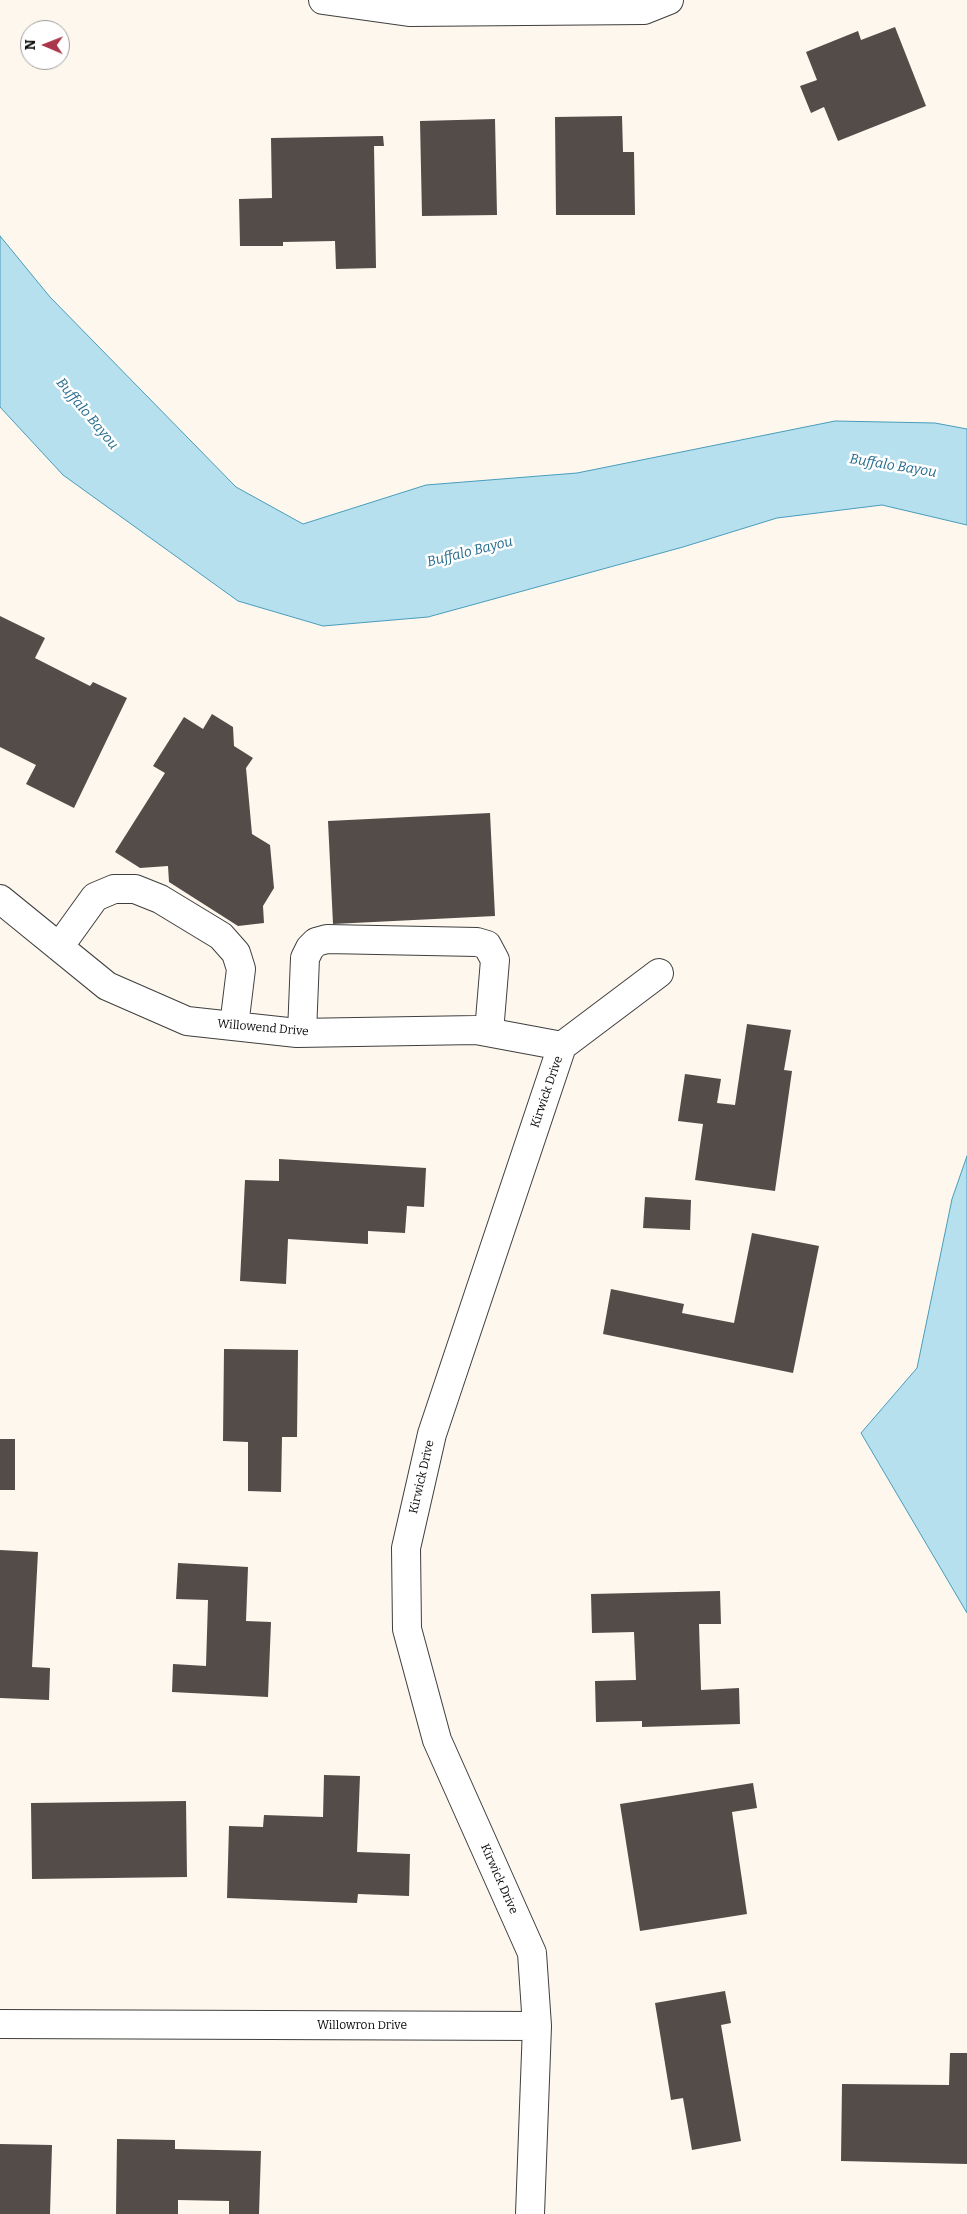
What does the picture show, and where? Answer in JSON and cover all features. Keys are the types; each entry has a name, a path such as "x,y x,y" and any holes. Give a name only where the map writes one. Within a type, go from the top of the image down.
{"street":[{"path":"323,0 409,12 644,10 669,0"},
{"path":"58,947 96,897 114,889 135,889 160,899 221,936 236,953 241,968 234,1026"},
{"name":"Willowend Drive","path":"0,899 107,986 187,1020 302,1033 476,1030 562,1046"},
{"path":"302,1033 305,958 310,948 316,942 326,938 477,942 487,945 494,960 489,1032"},
{"name":"Kirwick Drive","path":"537,2026 532,1953 437,1740 407,1629 406,1548 432,1434 562,1046 659,973"},
{"name":"Willowron Drive","path":"0,2024 537,2026"},
{"path":"530,2214 537,2026"}],"water":[{"name":"Buffalo Bayou","path":"0,236 50,297 236,487 303,524 426,485 577,473 835,421 935,423 967,429 967,525 882,505 777,518 683,547 428,617 323,626 238,601 63,475 0,407"},
{"path":"967,1156 967,1613 861,1433 917,1368 952,1199"}],"building":[{"path":"895,27 926,106 838,141 824,107 811,113 800,86 817,80 806,52 858,31 861,40"},
{"path":"622,116 623,152 634,152 635,215 556,215 555,117"},
{"path":"495,119 497,215 422,216 420,121"},
{"path":"383,136 384,146 374,146 376,268 336,269 335,241 283,242 283,246 240,246 239,199 272,198 271,138"},
{"path":"0,616 45,638 35,658 90,686 93,682 127,698 74,808 26,784 36,765 0,747"},
{"path":"212,714 233,727 234,746 253,758 246,768 252,834 270,845 274,888 263,906 264,923 238,926 169,882 168,866 140,868 115,852 165,773 153,766 184,717 203,729"},
{"path":"490,813 495,916 333,924 328,821"},
{"path":"747,1024 791,1030 784,1070 792,1071 775,1191 695,1180 703,1124 678,1121 685,1074 721,1079 717,1103 735,1105"},
{"path":"279,1159 426,1168 424,1207 407,1206 405,1233 368,1231 368,1244 288,1239 286,1284 240,1281 245,1180 279,1181"},
{"path":"645,1197 691,1200 690,1230 643,1228"},
{"path":"752,1233 819,1246 793,1373 603,1334 611,1289 684,1304 682,1313 734,1323"},
{"path":"224,1349 298,1350 297,1437 282,1437 281,1492 248,1491 248,1442 223,1441"},
{"path":"0,1439 15,1439 15,1490 0,1490"},
{"path":"0,1550 38,1552 32,1667 50,1668 49,1700 0,1698"},
{"path":"178,1563 248,1567 246,1621 271,1622 268,1697 172,1692 173,1664 206,1666 208,1600 176,1599"},
{"path":"720,1591 721,1624 699,1624 701,1690 739,1688 740,1724 642,1727 642,1721 596,1722 595,1681 636,1680 634,1632 592,1633 591,1594"},
{"path":"324,1775 360,1776 357,1852 410,1854 409,1896 358,1894 357,1903 227,1898 229,1826 263,1827 264,1815 323,1817"},
{"path":"753,1783 757,1808 732,1812 747,1914 640,1931 620,1804"},
{"path":"186,1801 187,1877 32,1879 31,1803"},
{"path":"725,1991 731,2023 721,2025 741,2141 692,2150 683,2098 671,2100 655,2003"},
{"path":"950,2053 967,2053 967,2164 841,2161 842,2084 949,2085"},
{"path":"117,2139 175,2140 175,2149 261,2151 259,2214 229,2214 229,2201 178,2200 178,2214 116,2214"},
{"path":"0,2144 52,2145 50,2214 0,2214"}]}
